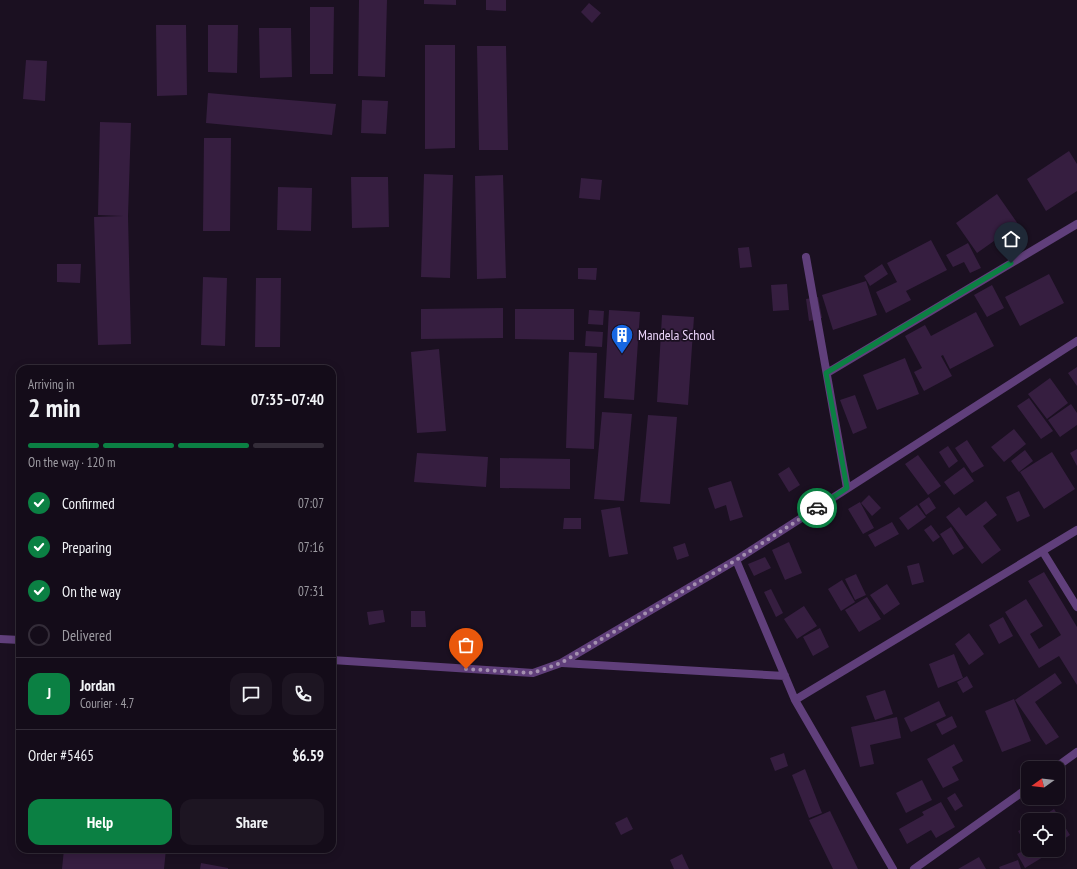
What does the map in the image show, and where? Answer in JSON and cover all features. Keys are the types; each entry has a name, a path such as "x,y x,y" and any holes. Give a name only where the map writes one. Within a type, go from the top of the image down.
{"street":[{"path":"826,373 1077,224"},
{"path":"806,257 847,488"},
{"path":"336,660 533,673 561,663 736,560 1077,341"},
{"path":"795,700 1077,530"},
{"path":"1042,552 1077,607"},
{"path":"736,560 795,700 893,869"},
{"path":"0,639 16,640"},
{"path":"561,663 784,676"},
{"path":"1065,761 1077,752"},
{"path":"914,869 1021,793"}],"building":[{"path":"359,0 387,0 385,77 358,76"},
{"path":"424,0 456,0 456,5 424,4"},
{"path":"486,0 506,0 506,11 486,10"},
{"path":"589,3 601,13 592,23 581,12"},
{"path":"310,7 334,7 333,74 310,74"},
{"path":"156,25 186,25 187,95 157,96"},
{"path":"208,25 238,25 237,73 208,72"},
{"path":"259,28 291,28 292,77 260,78"},
{"path":"425,45 455,45 455,148 425,149"},
{"path":"477,46 506,46 508,150 479,150"},
{"path":"26,60 47,61 45,101 23,99"},
{"path":"208,93 336,104 332,135 206,123"},
{"path":"362,100 388,101 386,134 361,133"},
{"path":"100,122 131,123 128,216 131,344 98,345 94,217 123,216 98,215"},
{"path":"204,138 231,138 230,231 203,231"},
{"path":"1069,151 1077,164 1077,191 1046,211 1027,179"},
{"path":"424,174 453,175 450,278 421,277"},
{"path":"503,175 506,278 477,279 475,176"},
{"path":"351,177 388,177 389,227 352,228"},
{"path":"581,178 602,180 600,200 579,198"},
{"path":"278,187 312,188 311,231 277,230"},
{"path":"997,194 1018,224 977,253 956,223"},
{"path":"931,240 947,270 906,291 911,300 886,313 876,292 897,282 887,263"},
{"path":"968,243 981,268 970,273 964,262 953,267 946,255"},
{"path":"749,247 752,267 740,268 738,248"},
{"path":"57,264 81,264 80,283 57,282"},
{"path":"882,264 888,274 870,286 864,276"},
{"path":"578,268 597,268 596,280 578,279"},
{"path":"1049,274 1064,303 1020,326 1005,297"},
{"path":"203,277 227,278 225,346 201,345"},
{"path":"256,278 281,278 280,347 255,347"},
{"path":"866,281 877,315 833,330 822,295"},
{"path":"787,284 789,310 773,311 771,285"},
{"path":"992,285 1004,308 987,317 974,295"},
{"path":"818,297 822,318 809,321 806,299"},
{"path":"503,308 503,338 421,339 421,309"},
{"path":"515,309 574,309 574,340 515,339"},
{"path":"589,310 604,311 603,325 588,324"},
{"name":"Mandela School","path":"609,310 640,312 634,400 604,398"},
{"path":"976,312 994,346 950,369 943,355 941,356 952,376 924,391 914,372 922,368 905,336 925,325 931,336"},
{"path":"662,315 694,317 688,405 657,402"},
{"path":"586,331 603,332 602,347 585,346"},
{"path":"439,349 446,431 417,433 411,352"},
{"path":"569,352 597,353 594,449 566,448"},
{"path":"905,358 919,394 877,410 863,375"},
{"path":"1077,367 1077,386 1068,373"},
{"path":"1050,378 1068,403 1047,419 1028,394"},
{"path":"855,395 867,428 853,434 840,400"},
{"path":"1029,398 1053,431 1041,439 1017,406"},
{"path":"1071,404 1077,413 1077,425 1060,437 1048,420"},
{"path":"602,412 632,414 624,501 594,499"},
{"path":"648,415 677,417 670,504 640,502"},
{"path":"1014,429 1026,444 1004,462 991,447"},
{"path":"967,440 984,466 972,473 955,448"},
{"path":"948,446 958,461 949,468 939,452"},
{"path":"1077,449 1077,466 1070,453"},
{"path":"1025,450 1033,461 1019,472 1011,461"},
{"path":"1052,452 1075,489 1044,509 1020,472"},
{"path":"417,453 488,457 486,487 414,482"},
{"path":"918,455 941,486 928,495 905,464"},
{"path":"500,458 570,459 570,489 500,488"},
{"path":"789,467 800,485 789,492 778,474"},
{"path":"964,467 974,481 954,495 944,482"},
{"path":"731,481 743,517 730,521 726,505 715,509 708,488"},
{"path":"1019,491 1030,516 1017,522 1006,497"},
{"path":"869,495 881,508 872,516 861,503"},
{"path":"929,497 936,508 926,515 919,504"},
{"path":"986,501 997,515 983,526 1001,550 982,564 946,517 959,507 966,516"},
{"path":"860,502 874,528 863,534 848,509"},
{"path":"917,505 926,517 908,530 899,518"},
{"path":"620,507 628,554 609,557 601,510"},
{"path":"564,518 581,518 581,529 563,529"},
{"path":"892,522 899,534 875,547 868,535"},
{"path":"931,525 940,537 933,542 924,530"},
{"path":"951,527 964,548 953,555 940,534"},
{"path":"789,542 802,573 785,580 772,550"},
{"path":"685,543 689,556 677,560 673,547"},
{"path":"765,557 771,568 754,576 748,564"},
{"path":"919,563 924,582 912,585 907,566"},
{"path":"1044,572 1077,627 1077,685 1059,656 1039,668 1005,612 1026,599 1043,626 1030,634 1039,649 1061,635 1028,581"},
{"path":"856,574 866,595 855,600 845,579"},
{"path":"842,580 855,602 841,611 828,589"},
{"path":"887,584 900,604 884,615 870,595"},
{"path":"771,589 783,613 776,617 764,592"},
{"path":"867,597 881,619 859,632 845,610"},
{"path":"804,606 817,626 797,639 784,619"},
{"path":"383,610 385,622 369,625 367,612"},
{"path":"411,611 425,611 426,627 411,627"},
{"path":"1003,617 1013,636 999,644 989,625"},
{"path":"820,628 829,647 813,656 803,637"},
{"path":"969,633 984,654 969,665 955,644"},
{"path":"954,654 963,678 938,688 929,664"},
{"path":"1055,673 1062,683 1035,702 1059,737 1046,745 1015,700"},
{"path":"967,676 973,687 963,693 957,682"},
{"path":"885,690 893,714 875,720 866,696"},
{"path":"1014,699 1031,741 1002,752 985,711"},
{"path":"939,701 946,716 911,732 904,718"},
{"path":"952,716 957,727 942,735 936,724"},
{"path":"897,717 901,738 870,745 874,764 860,767 851,727"},
{"path":"954,744 963,761 952,767 959,780 943,788 927,759"},
{"path":"784,753 788,766 775,771 770,758"},
{"path":"805,769 822,813 809,818 792,775"},
{"path":"922,780 932,800 906,813 896,793"},
{"path":"955,793 963,806 955,811 947,798"},
{"path":"941,802 955,827 936,838 931,830 907,844 899,829 924,815 922,812"},
{"path":"1054,809 1056,813 1048,813"},
{"path":"830,811 858,869 833,869 809,820"},
{"path":"627,817 633,829 621,835 615,823"},
{"path":"1065,827 1070,835 1065,838"},
{"path":"1021,852 1021,857 1043,857 1025,868 1017,854"},
{"path":"64,853 166,853 164,869 62,869"},
{"path":"682,854 689,869 674,869 670,860"},
{"path":"979,857 986,869 958,869"},
{"path":"1018,860 1021,869 1000,869 999,867"},
{"path":"201,863 228,868 228,869 200,869"}],"way so far":[{"path":"466,669 533,673 561,663 736,560 817,508"}],"place":[{"name":"Mandela School","path":"622,354"}],"route":[{"path":"817,508 847,488 826,373 1011,263"}]}
